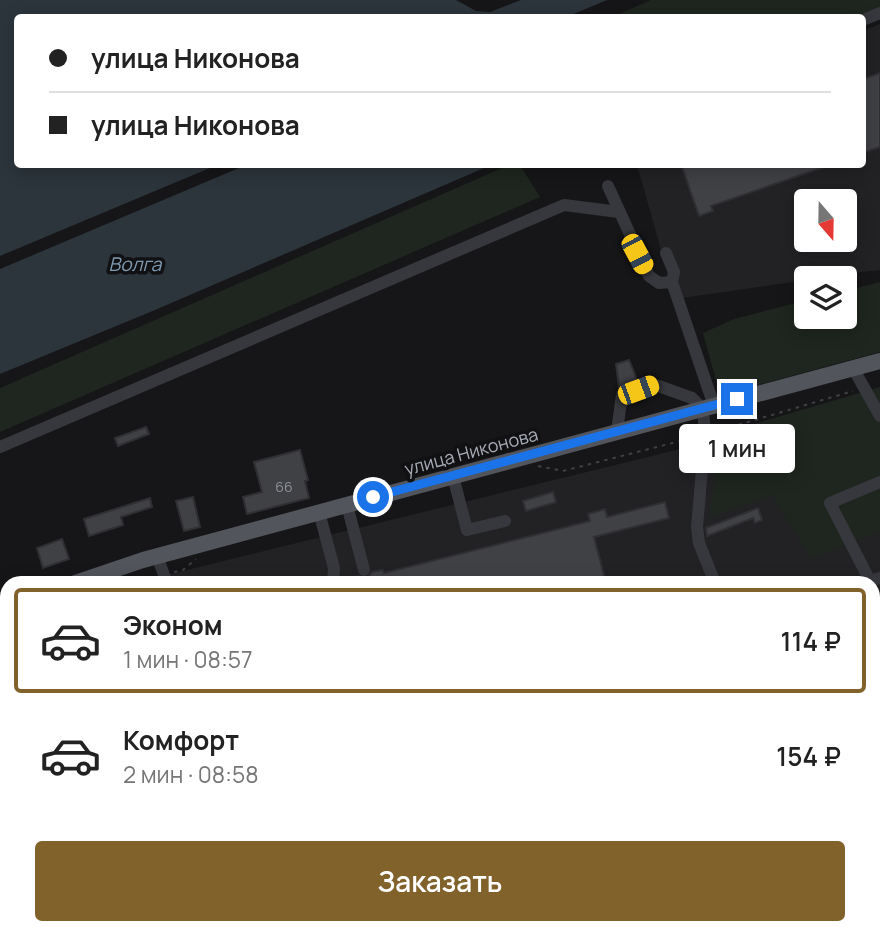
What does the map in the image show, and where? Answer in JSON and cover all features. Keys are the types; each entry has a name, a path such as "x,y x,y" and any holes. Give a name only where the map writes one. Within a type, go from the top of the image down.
{"main road":[{"name":"улица Никонова","path":"96,576 157,556 880,361"}],"street":[{"path":"608,186 649,276 659,283 672,282"},
{"path":"0,447 564,205 619,212"},
{"path":"666,253 674,272 672,282 709,407 697,527 699,543 712,576"},
{"path":"853,368 880,416"},
{"path":"617,431 622,395 653,384 709,407"},
{"path":"453,475 467,530 505,521"},
{"path":"867,576 830,503 880,482"},
{"path":"347,505 364,570"},
{"path":"319,512 334,568 333,576"},
{"path":"157,556 164,576"}],"path":[{"path":"539,466 563,471 705,435 863,388"},
{"path":"170,576 205,553"}],"shaded area":[{"path":"651,0 880,0 880,14 866,17 866,14 619,14"},
{"path":"880,24 880,270 857,273 857,266 794,266 794,282 675,299 638,168 866,168 866,30"},
{"path":"502,168 522,168 540,197 0,432 0,388"},
{"path":"880,282 880,352 720,395 703,333 734,319 794,303 794,329 857,329 857,288"},
{"path":"880,387 880,531 811,559 772,495 709,518 723,433"},
{"path":"880,400 880,576 163,576"}],"water":[{"name":"Волга","path":"0,0 456,0 476,11 490,12 521,0 607,0 574,14 14,14 14,168 210,168 0,256"},
{"name":"Волга","path":"239,168 484,168 0,374 0,269"}],"building":[{"path":"880,73 880,147 866,152 866,78"},
{"path":"682,168 821,168 711,206 713,211 699,216"},
{"path":"629,360 637,380 619,387 616,364"},
{"path":"146,427 149,434 118,446 115,438"},
{"path":"300,450 308,480 305,481 309,498 247,514 243,497 262,492 254,462"},
{"path":"553,492 556,502 526,511 523,501"},
{"path":"193,497 200,527 184,531 176,501"},
{"path":"150,498 152,507 121,517 123,525 89,536 84,519"},
{"path":"665,502 669,518 594,537 604,576 369,576 372,572 383,570 384,573 590,521 588,514 605,509 607,517"},
{"path":"758,508 762,520 755,523 753,518 707,536 706,528"},
{"path":"62,539 69,559 43,568 37,548"}],"route":[{"path":"373,497 737,399"}]}
